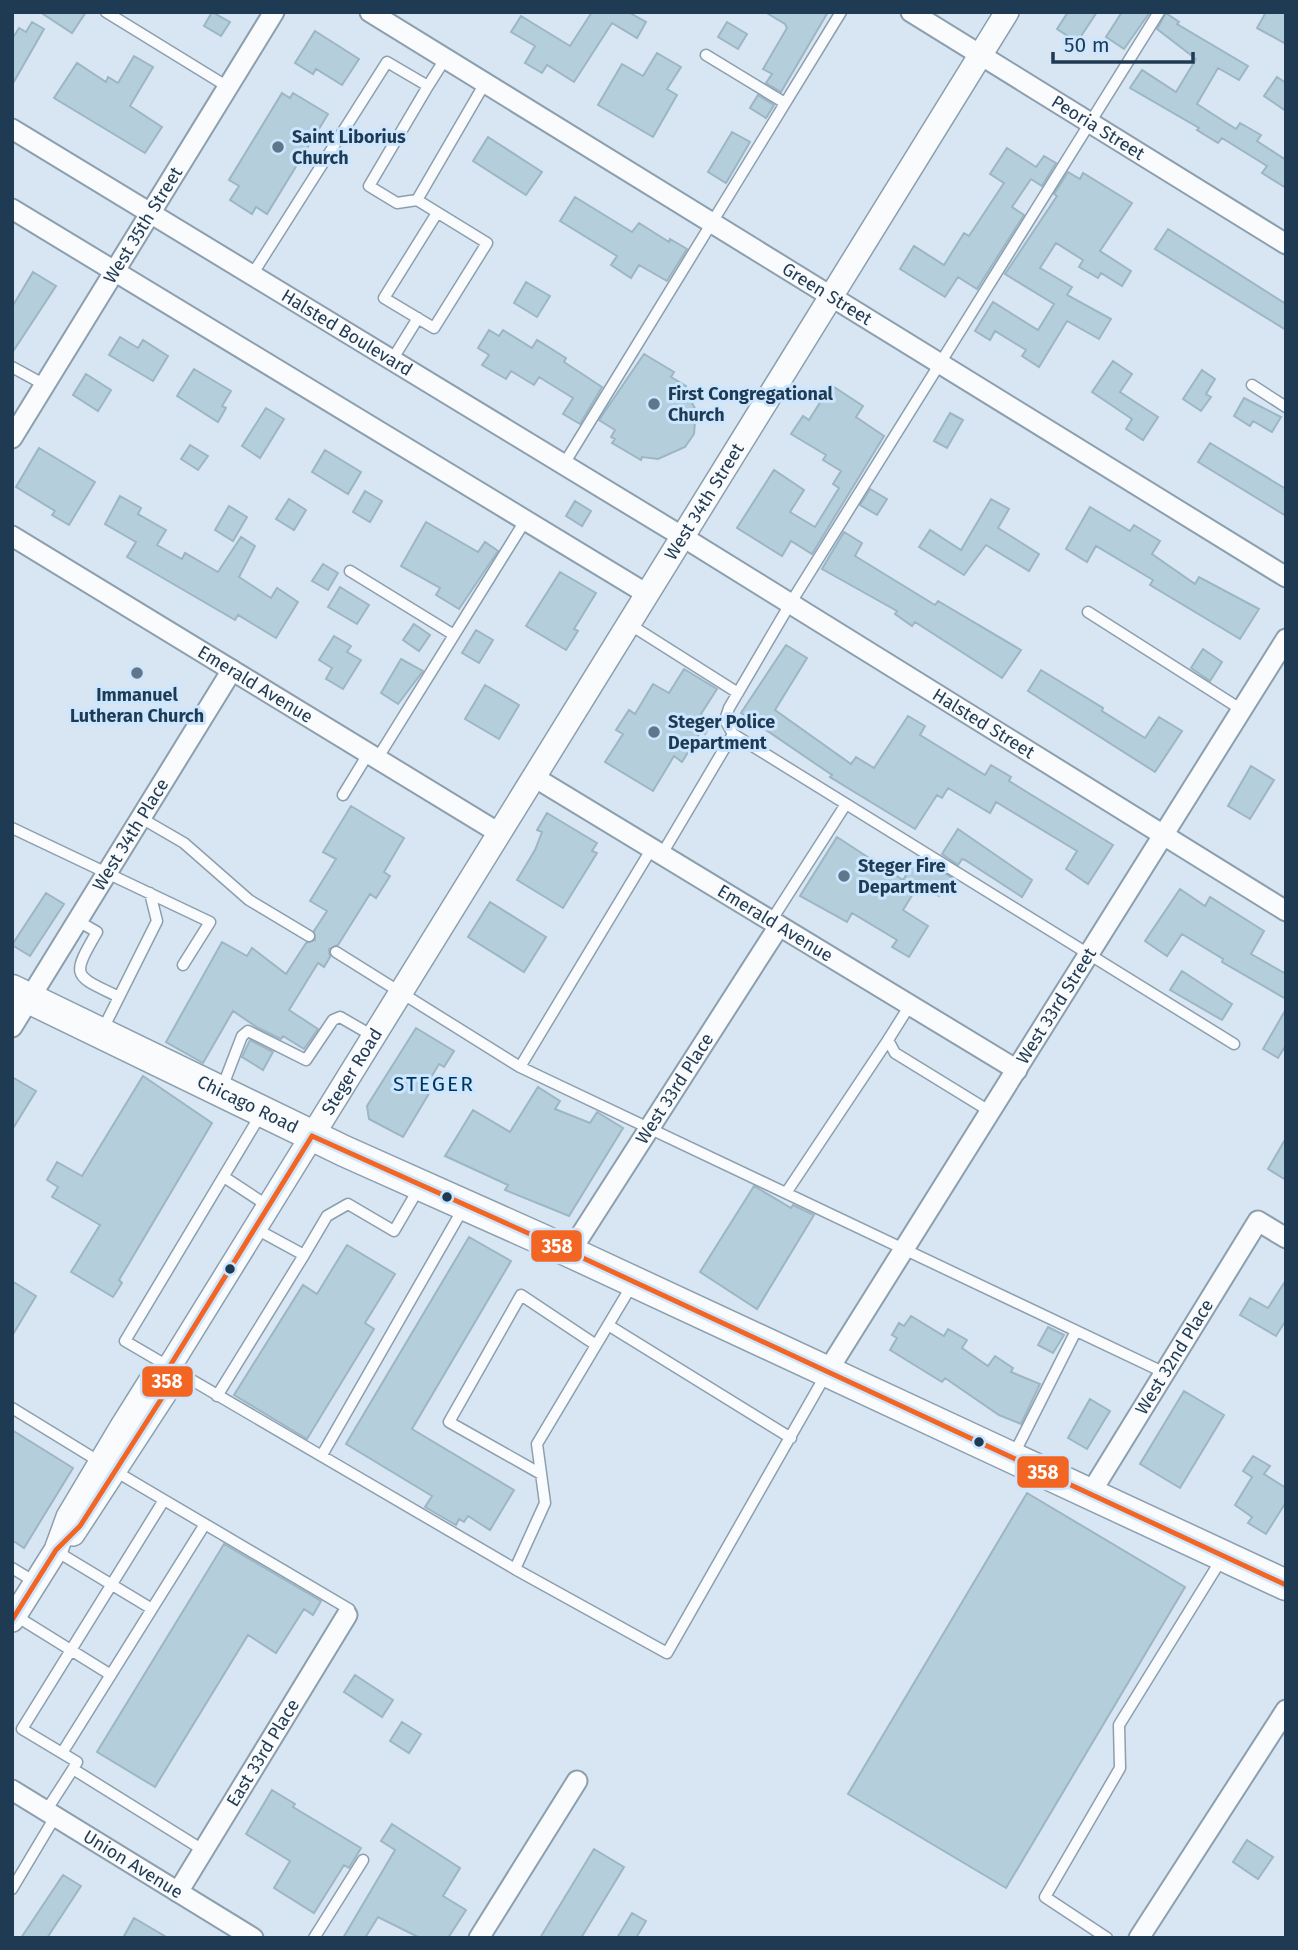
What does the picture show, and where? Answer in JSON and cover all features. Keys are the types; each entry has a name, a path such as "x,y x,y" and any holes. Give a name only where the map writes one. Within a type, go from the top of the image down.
{"main road":[{"name":"Chicago Road","path":"21,994 312,1136 570,1252 1286,1586"}],"street":[{"name":"West 35th Street","path":"12,438 274,12"},
{"name":"Green Street","path":"370,12 1286,577"},
{"name":"Peoria Street","path":"911,12 1286,244"},
{"name":"West 34th Street","path":"402,991 1007,12"},
{"name":"Halsted Boulevard","path":"12,129 683,537"},
{"path":"12,209 647,594"},
{"name":"Emerald Avenue","path":"12,536 499,833"},
{"name":"Halsted Street","path":"683,537 1286,911"},
{"name":"West 33rd Street","path":"827,1372 1286,639"},
{"name":"West 34th Place","path":"12,1027 21,994 78,920 232,670"},
{"name":"Emerald Avenue","path":"534,777 1017,1070"},
{"name":"West 33rd Place","path":"570,1252 775,923"},
{"name":"Steger Road","path":"14,1618 55,1550 68,1517 108,1467 151,1380 168,1369 402,991"},
{"name":"West 32nd Place","path":"1090,1494 1258,1221 1286,1238"},
{"name":"East 33rd Place","path":"178,1892 346,1615"},
{"path":"1139,1938 1286,1710"},
{"path":"479,1938 577,1781"},
{"name":"Union Avenue","path":"12,1790 253,1938"}],"lane":[{"path":"106,12 228,87"},
{"path":"564,464 841,12"},
{"path":"1158,12 942,364 790,604 725,720 733,734 1234,1044"},
{"path":"706,55 785,103"},
{"path":"437,212 384,298 434,328 487,243 437,212 417,200 397,202 369,187 445,59"},
{"path":"252,275 387,62 428,86"},
{"path":"417,200 485,83"},
{"path":"392,360 418,318"},
{"path":"12,367 45,385"},
{"path":"1252,385 1286,407"},
{"path":"343,795 373,756 454,635 525,521"},
{"path":"350,571 454,635"},
{"path":"1088,612 1242,710"},
{"path":"628,624 738,693"},
{"path":"520,1067 733,734"},
{"path":"775,923 846,804"},
{"path":"141,818 184,843 249,900 309,936"},
{"path":"12,828 210,922 183,965"},
{"path":"101,1033 156,921 150,893"},
{"path":"78,920 96,932 78,964 79,973 85,980 119,998"},
{"path":"336,952 520,1067 1165,1373"},
{"path":"786,1192 909,1005"},
{"path":"220,1091 242,1036 248,1031 306,1060 332,1020 340,1017 373,1037"},
{"path":"888,1040 895,1053 991,1112"},
{"path":"262,1112 125,1341 168,1369 322,1455 515,1569 667,1653 827,1372"},
{"path":"224,1177 269,1206"},
{"path":"217,1396 327,1216 348,1204 394,1231 421,1185"},
{"path":"322,1455 465,1205"},
{"path":"255,1228 304,1255"},
{"path":"515,1569 545,1503 537,1444 634,1282"},
{"path":"541,1474 449,1422 521,1295 596,1345"},
{"path":"608,1325 791,1438"},
{"path":"1012,1458 1076,1331"},
{"path":"12,1408 349,1609 346,1615"},
{"path":"12,1889 77,1762 22,1729 164,1500"},
{"path":"62,1753 205,1524"},
{"path":"55,1550 152,1609"},
{"path":"1107,1938 1045,1897 1120,1768 1119,1725 1223,1556"},
{"path":"12,1568 36,1582"},
{"path":"14,1618 111,1675"},
{"path":"73,1769 203,1850"},
{"path":"314,1938 363,1860"}],"building":[{"path":"40,12 86,12 72,33"},
{"path":"212,12 230,22 221,36 204,26"},
{"path":"592,12 628,12 646,22 637,38 612,23 574,82 547,65 542,73 525,63 535,46 511,32 521,16 570,46"},
{"path":"765,12 828,12 781,92 766,83 772,74 763,69 787,28"},
{"path":"1068,12 1097,12 1077,42 1057,29"},
{"path":"1122,12 1150,12 1124,49 1106,37"},
{"path":"1266,12 1286,12 1286,44 1257,28"},
{"path":"1166,13 1179,22 1177,24 1248,66 1239,80 1218,68 1197,104 1236,129 1240,123 1261,135 1257,141 1286,160 1286,188 1262,173 1267,166 1222,138 1218,143 1197,130 1199,128 1130,88 1142,70 1176,92 1196,59 1157,29"},
{"path":"32,22 44,29 12,85 12,39 19,28 26,32"},
{"path":"727,22 747,34 738,49 718,37"},
{"path":"315,31 359,59 342,85 316,69 313,74 295,63"},
{"path":"657,53 681,67 667,89 677,95 653,137 598,105 622,64 643,76"},
{"path":"134,56 153,67 130,106 162,127 145,153 54,98 77,63 106,82 108,77 118,83"},
{"path":"1277,77 1286,83 1286,111 1264,96"},
{"name":"Saint Liborius Church","path":"282,93 290,98 293,93 328,114 267,214 256,207 252,214 230,200 239,186 229,180"},
{"path":"758,95 774,105 766,118 750,108"},
{"path":"732,132 750,142 726,183 708,172"},
{"path":"488,137 542,172 526,195 473,161"},
{"path":"1007,148 1036,167 1044,156 1056,163 1042,186 1031,179 1012,207 1024,215 977,289 958,277 945,297 900,269 914,246 944,265 964,233 969,236 1004,183 990,174"},
{"path":"1068,172 1080,179 1083,173 1132,203 1100,251 1131,271 1122,286 1101,273 1098,278 1079,267 1083,260 1056,243 1040,268 1072,287 1067,295 1111,319 1099,339 1067,321 1039,367 1022,356 1026,350 995,331 990,340 975,331 993,302 1038,330 1054,304 1005,274 1057,196 1054,194"},
{"path":"575,197 632,232 639,223 669,242 670,239 687,249 667,281 639,265 631,278 611,265 617,256 560,221"},
{"path":"1168,229 1286,304 1286,330 1155,249"},
{"path":"33,272 56,286 12,353 12,307"},
{"path":"526,282 550,296 537,317 514,303"},
{"path":"489,330 499,336 503,330 532,348 537,340 566,358 564,362 602,387 580,424 563,414 573,398 539,377 534,385 511,371 506,379 482,365 489,355 478,348"},
{"path":"120,337 138,348 143,340 168,356 153,381 109,355"},
{"name":"First Congregational Church","path":"644,354 674,372 671,377 686,386 684,389 696,410 694,434 685,447 658,459 642,457 641,460 612,443 615,439 611,437 615,430 599,420"},
{"path":"1113,361 1132,374 1120,392 1158,417 1143,440 1126,429 1132,419 1092,392"},
{"path":"194,369 231,391 222,406 226,408 218,422 177,396"},
{"path":"1202,370 1215,379 1206,394 1211,397 1201,411 1183,399"},
{"path":"86,374 111,390 98,411 73,395"},
{"path":"831,385 863,406 856,417 884,436 812,554 791,541 782,556 737,528 774,470 804,490 790,512 815,527 839,488 833,484 841,471 823,460 826,455 791,434 803,416 809,420"},
{"path":"1244,398 1281,417 1272,432 1253,421 1250,426 1234,416"},
{"path":"266,408 284,419 260,458 242,446"},
{"path":"950,413 963,420 947,448 934,441"},
{"path":"1210,443 1286,489 1286,516 1198,462"},
{"path":"190,445 208,456 198,470 181,459"},
{"path":"39,448 95,482 69,525 52,515 55,511 16,487"},
{"path":"325,450 361,472 348,494 312,472"},
{"path":"870,489 887,499 877,515 860,505"},
{"path":"365,491 382,501 370,522 353,512"},
{"path":"120,496 141,508 138,514 166,530 157,545 182,559 185,553 218,572 241,537 255,546 239,577 271,598 277,588 298,602 276,638 238,615 235,620 127,557 136,542 105,524"},
{"path":"289,499 306,510 294,530 276,519"},
{"path":"991,499 1009,509 998,528 1039,554 1029,571 986,545 964,575 919,547 930,530 961,550"},
{"path":"575,501 591,511 582,526 566,516"},
{"path":"229,506 247,517 233,541 215,530"},
{"path":"1090,507 1130,531 1134,525 1160,541 1152,554 1195,584 1199,577 1259,609 1240,639 1150,585 1153,580 1096,546 1087,562 1066,549"},
{"path":"426,522 478,552 485,542 498,551 459,609 436,595 440,588 401,566"},
{"path":"844,532 862,543 855,556 935,605 938,601 1021,650 1002,678 915,622 912,626 895,614 897,611 822,569"},
{"path":"323,564 338,573 328,590 312,581"},
{"path":"560,572 596,593 574,629 578,631 566,650 526,626"},
{"path":"340,587 369,605 357,624 328,607"},
{"path":"414,624 430,635 419,651 403,640"},
{"path":"476,630 493,640 479,663 462,653"},
{"path":"334,636 351,646 347,652 361,660 343,689 326,679 332,668 319,660"},
{"path":"786,645 807,658 775,710 851,764 856,757 874,768 908,716 925,726 920,735 985,775 991,765 1011,777 1009,781 1113,845 1088,884 1066,869 1077,851 996,802 990,813 948,788 942,798 937,795 915,829 830,777 832,775 741,713"},
{"path":"1203,649 1222,662 1210,681 1191,668"},
{"path":"401,659 423,671 398,704 381,693"},
{"name":"Steger Police Department","path":"684,669 717,689 701,714 713,721 705,734 701,731 682,762 674,756 653,791 605,762 623,734 616,730 629,710 635,714 653,684 669,693"},
{"path":"1041,670 1103,708 1102,711 1145,738 1159,717 1182,731 1155,772 1028,691"},
{"path":"485,685 519,705 499,739 465,719"},
{"path":"1251,766 1274,780 1250,819 1228,806"},
{"path":"351,806 404,838 384,872 390,876 376,898 370,894 338,945 329,949 330,957 324,967 318,963 289,1010 318,1029 304,1049 283,1036 281,1039 258,1028 233,1011 203,1063 166,1042 222,942 247,956 252,948 286,974 306,943 315,940 314,931 327,911 310,901 336,859 323,852"},
{"path":"547,813 597,843 592,851 597,853 563,908 517,880 535,850 542,832 537,830"},
{"path":"958,829 1032,880 1022,897 965,860 962,859 958,865 942,854"},
{"path":"837,837 903,880 917,857 951,877 939,896 919,884 903,910 928,926 909,957 892,947 897,940 852,913 847,922 800,896"},
{"path":"1180,889 1205,906 1210,897 1264,931 1251,954 1286,974 1286,999 1222,962 1223,959 1182,934 1167,956 1145,941"},
{"path":"46,893 64,904 30,956 12,945"},
{"path":"490,902 546,937 524,972 468,937"},
{"path":"1182,971 1232,1004 1222,1020 1170,990"},
{"path":"1286,1009 1286,1045 1278,1058 1263,1049"},
{"path":"416,1028 454,1051 444,1067 439,1064 424,1089 430,1092 403,1137 369,1119 367,1106"},
{"path":"250,1040 273,1052 263,1070 242,1057"},
{"path":"143,1076 212,1123 119,1280 122,1283 113,1297 71,1272 100,1225 52,1197 58,1187 47,1180 57,1162 82,1176"},
{"path":"12,1077 36,1091 12,1130"},
{"path":"538,1087 560,1101 555,1109 590,1123 597,1112 623,1128 569,1216 505,1190 508,1185 445,1156 473,1110 510,1132"},
{"path":"1286,1138 1286,1180 1268,1169"},
{"path":"754,1186 791,1208 793,1205 814,1215 757,1309 700,1272"},
{"path":"469,1237 511,1261 412,1429 514,1490 490,1530 468,1516 464,1522 459,1519 456,1525 425,1507 432,1496 346,1444"},
{"path":"347,1245 395,1274 365,1323 374,1329 307,1439 234,1395 303,1285 317,1294"},
{"path":"1286,1280 1286,1320 1276,1336 1240,1315 1250,1298 1268,1308"},
{"path":"12,1281 36,1296 12,1336"},
{"path":"911,1316 944,1336 948,1329 967,1340 962,1348 988,1366 995,1356 1013,1368 1011,1372 1040,1384 1021,1424 999,1415 945,1378 942,1382 890,1350 897,1338 892,1335 899,1323 904,1326"},
{"path":"1048,1327 1064,1335 1053,1353 1038,1345"},
{"path":"1184,1391 1224,1415 1180,1488 1140,1464"},
{"path":"1090,1399 1110,1411 1087,1449 1068,1438"},
{"path":"12,1430 73,1468 24,1548 12,1540"},
{"path":"1253,1456 1270,1466 1264,1474 1286,1488 1286,1502 1266,1534 1248,1523 1252,1517 1235,1505 1252,1477 1243,1471"},
{"path":"1027,1493 1185,1587 1006,1888 848,1794"},
{"path":"224,1544 321,1601 313,1615 304,1609 276,1653 248,1635 155,1787 97,1752"},
{"path":"355,1675 393,1700 382,1717 344,1692"},
{"path":"402,1722 421,1734 409,1753 390,1741"},
{"path":"272,1790 295,1804 293,1807 361,1848 349,1868 344,1865 314,1913 274,1888 290,1861 246,1834"},
{"path":"392,1824 460,1868 443,1896 466,1910 448,1938 420,1938 378,1917 365,1938 343,1938 395,1850 381,1841"},
{"path":"1247,1840 1273,1857 1258,1879 1233,1862"},
{"path":"594,1849 624,1867 581,1938 540,1938"},
{"path":"63,1875 81,1886 47,1938 21,1938"},
{"path":"632,1913 646,1921 636,1938 617,1938"},
{"path":"134,1918 168,1938 123,1938"}],"transit line":[{"name":"358","path":"312,1136 570,1252 1286,1585"},
{"name":"358","path":"12,1620 56,1550 80,1526 167,1390 168,1369 312,1136"}],"place":[{"name":"Saint Liborius Church","path":"278,147"},
{"name":"First Congregational Church","path":"654,404"},
{"name":"Immanuel Lutheran Church","path":"137,673"},
{"name":"Steger Police Department","path":"654,732"},
{"name":"Steger Fire Department","path":"844,876"}],"district":[{"name":"STEGER","path":"434,1084"}]}
